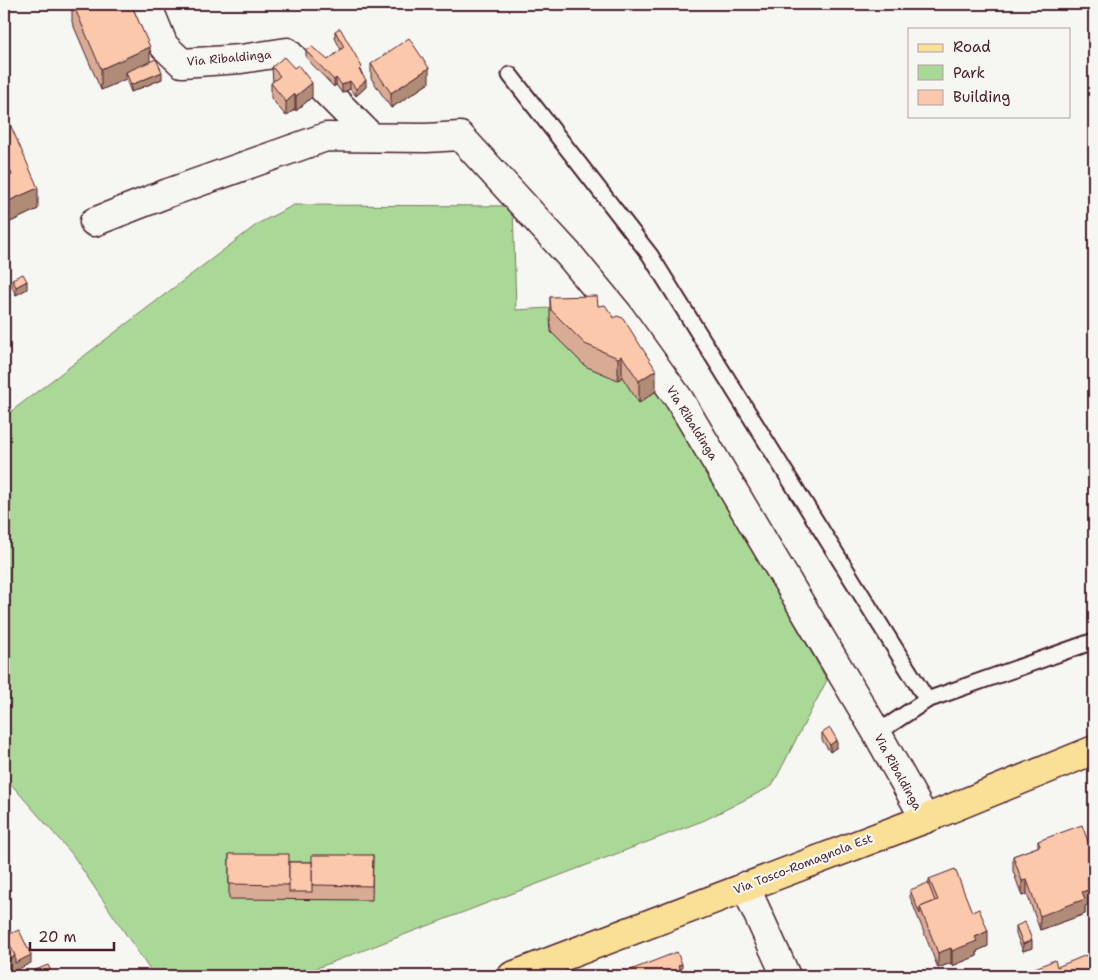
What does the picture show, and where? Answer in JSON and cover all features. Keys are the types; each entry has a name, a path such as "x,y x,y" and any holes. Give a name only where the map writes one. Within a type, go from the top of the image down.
{"main road":[{"name":"Via Tosco-Romagnola Est","path":"512,976 925,819 1094,750"}],"street":[{"name":"Via Ribaldinga","path":"147,4 164,46 182,63 241,60 287,52 371,137"},
{"name":"Via Ribaldinga","path":"94,222 168,193 326,137 426,138 460,136 570,256 618,314 679,400 877,733 925,819"},
{"path":"745,886 786,976"}],"lane":[{"path":"510,75 650,255 927,700"},
{"path":"877,733 927,700 1094,641"}],"green space":[{"path":"294,205 513,206 516,310 599,305 653,375 827,680 772,786 705,820 296,976 154,976 72,854 4,776 4,415 259,223"}],"building":[{"path":"73,4 131,4 150,47 101,69"},
{"path":"340,28 362,67 359,70 366,80 356,89 350,81 342,85 336,78 334,80 306,51 311,46 328,60 344,47 335,31"},
{"path":"409,38 429,68 391,93 371,64"},
{"path":"284,57 294,68 298,65 312,83 286,102 271,83 280,76 272,67"},
{"path":"156,59 162,72 131,85 126,72"},
{"path":"6,115 38,188 4,203 4,178 12,175 4,156 4,116"},
{"path":"23,274 27,281 16,287 12,279"},
{"path":"597,296 598,306 605,305 614,318 617,316 623,318 656,370 639,381 622,356 618,358 585,344 551,310 550,297"},
{"path":"830,728 837,740 830,745 822,733"},
{"path":"1082,825 1094,858 1094,868 1092,869 1094,888 1082,892 1085,899 1040,916 1027,880 1022,881 1013,856 1040,846 1038,841"},
{"path":"229,854 289,854 289,885 229,884"},
{"path":"312,855 373,855 372,886 312,885"},
{"path":"289,862 312,862 312,892 289,892"},
{"path":"955,869 972,912 979,909 988,931 975,937 977,941 952,951 951,948 938,953 920,907 938,900 929,879"},
{"path":"928,883 935,901 920,907 920,914 910,890"},
{"path":"1025,922 1032,940 1023,944 1016,926"},
{"path":"19,930 31,955 15,963 15,956 5,936"},
{"path":"4,932 15,956 4,961"},
{"path":"677,952 682,964 678,965 682,975 615,976"},
{"path":"1094,952 1094,976 1015,976 1055,960 1057,967"},
{"path":"48,965 53,976 32,976 31,972"}]}
